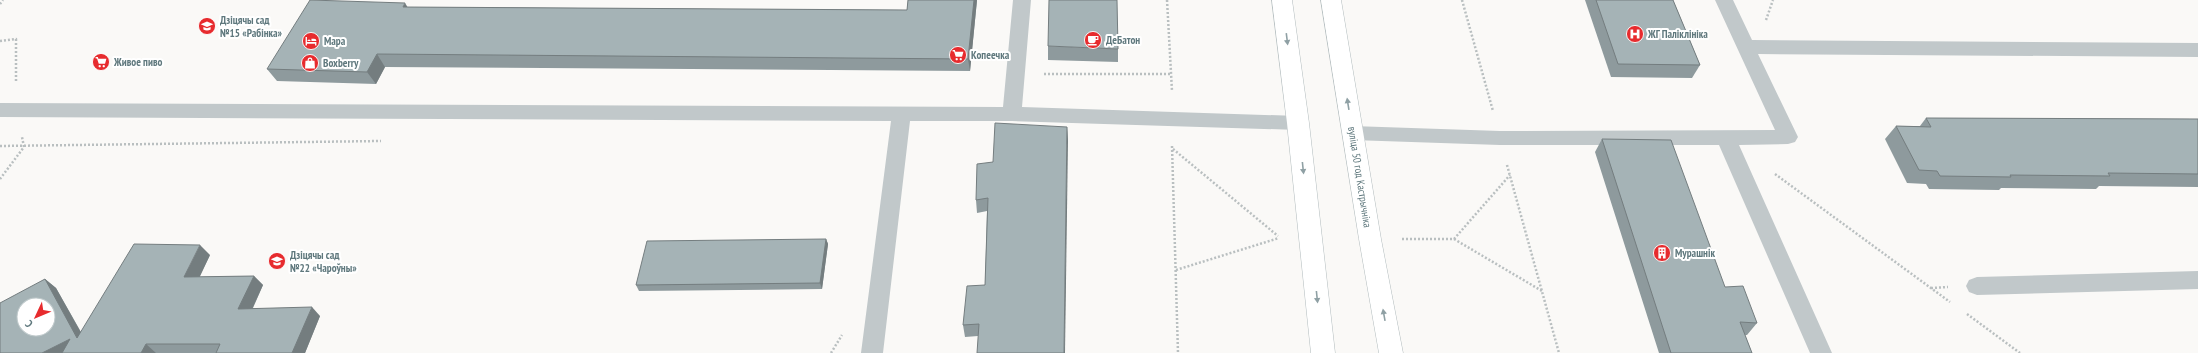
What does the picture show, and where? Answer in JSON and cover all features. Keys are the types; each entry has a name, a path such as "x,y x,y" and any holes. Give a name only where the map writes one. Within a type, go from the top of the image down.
{"main road":[{"path":"1282,0 1298,123 1323,353"},
{"name":"вуліца 50 год Кастрычніка","path":"1331,0 1352,133 1391,353"}],"lane":[{"path":"1012,114 1022,0"},
{"path":"1352,133 1500,138 1788,137 1724,0"},
{"path":"1746,47 2198,50"},
{"path":"8,110 1012,114 1298,123"},
{"path":"872,353 901,114"},
{"path":"1726,138 1821,353"},
{"path":"1977,286 2198,280"}],"path":[{"path":"0,4 3,0"},
{"path":"1166,0 1174,118 1172,149 1178,353"},
{"path":"1462,0 1559,353"},
{"path":"0,41 16,39 8,110 24,147 0,179"},
{"path":"1038,74 1171,74"},
{"path":"1172,149 1280,238"},
{"path":"1770,170 1956,306"},
{"path":"1454,239 1510,175"},
{"path":"1963,311 2020,353"}],"building":[{"path":"310,0 405,3 403,7 907,10 908,0 974,0 968,59 377,54 367,72 267,69"},
{"path":"1049,0 1117,0 1118,49 1048,46"},
{"name":"ЖГ Паліклініка","path":"1596,0 1673,0 1700,65 1618,64"},
{"path":"1926,118 2198,119 2198,174 2108,173 2110,176 1940,176 1937,171 1919,170 1896,126 1931,127"},
{"path":"995,123 1067,127 1064,353 977,353 979,324 963,325 967,286 985,285 988,198 976,200 977,164 993,162"},
{"name":"Мурашнік","path":"1602,139 1671,140 1725,287 1743,286 1757,323 1740,322 1752,353 1671,353"},
{"path":"826,239 820,283 636,285 647,241"},
{"path":"134,244 200,245 184,277 254,276 238,309 312,307 292,353 216,353 220,344 146,344 141,353 62,353 70,339 42,353 0,353 0,303 45,279 55,297 16,297 16,337 56,337 56,299 77,338"}],"place":[{"name":"Дзіцячы сад №15 «Рабінка»","path":"207,26"},
{"name":"ЖГ Паліклініка","path":"1635,34"},
{"name":"ДеБатон","path":"1093,40"},
{"name":"Мара","path":"311,41"},
{"name":"Копеечка","path":"958,55"},
{"name":"Живое пиво","path":"101,62"},
{"name":"Boxberry","path":"310,63"},
{"name":"Мурашнік","path":"1662,253"},
{"name":"Дзіцячы сад №22 «Чароўны»","path":"277,261"}]}
